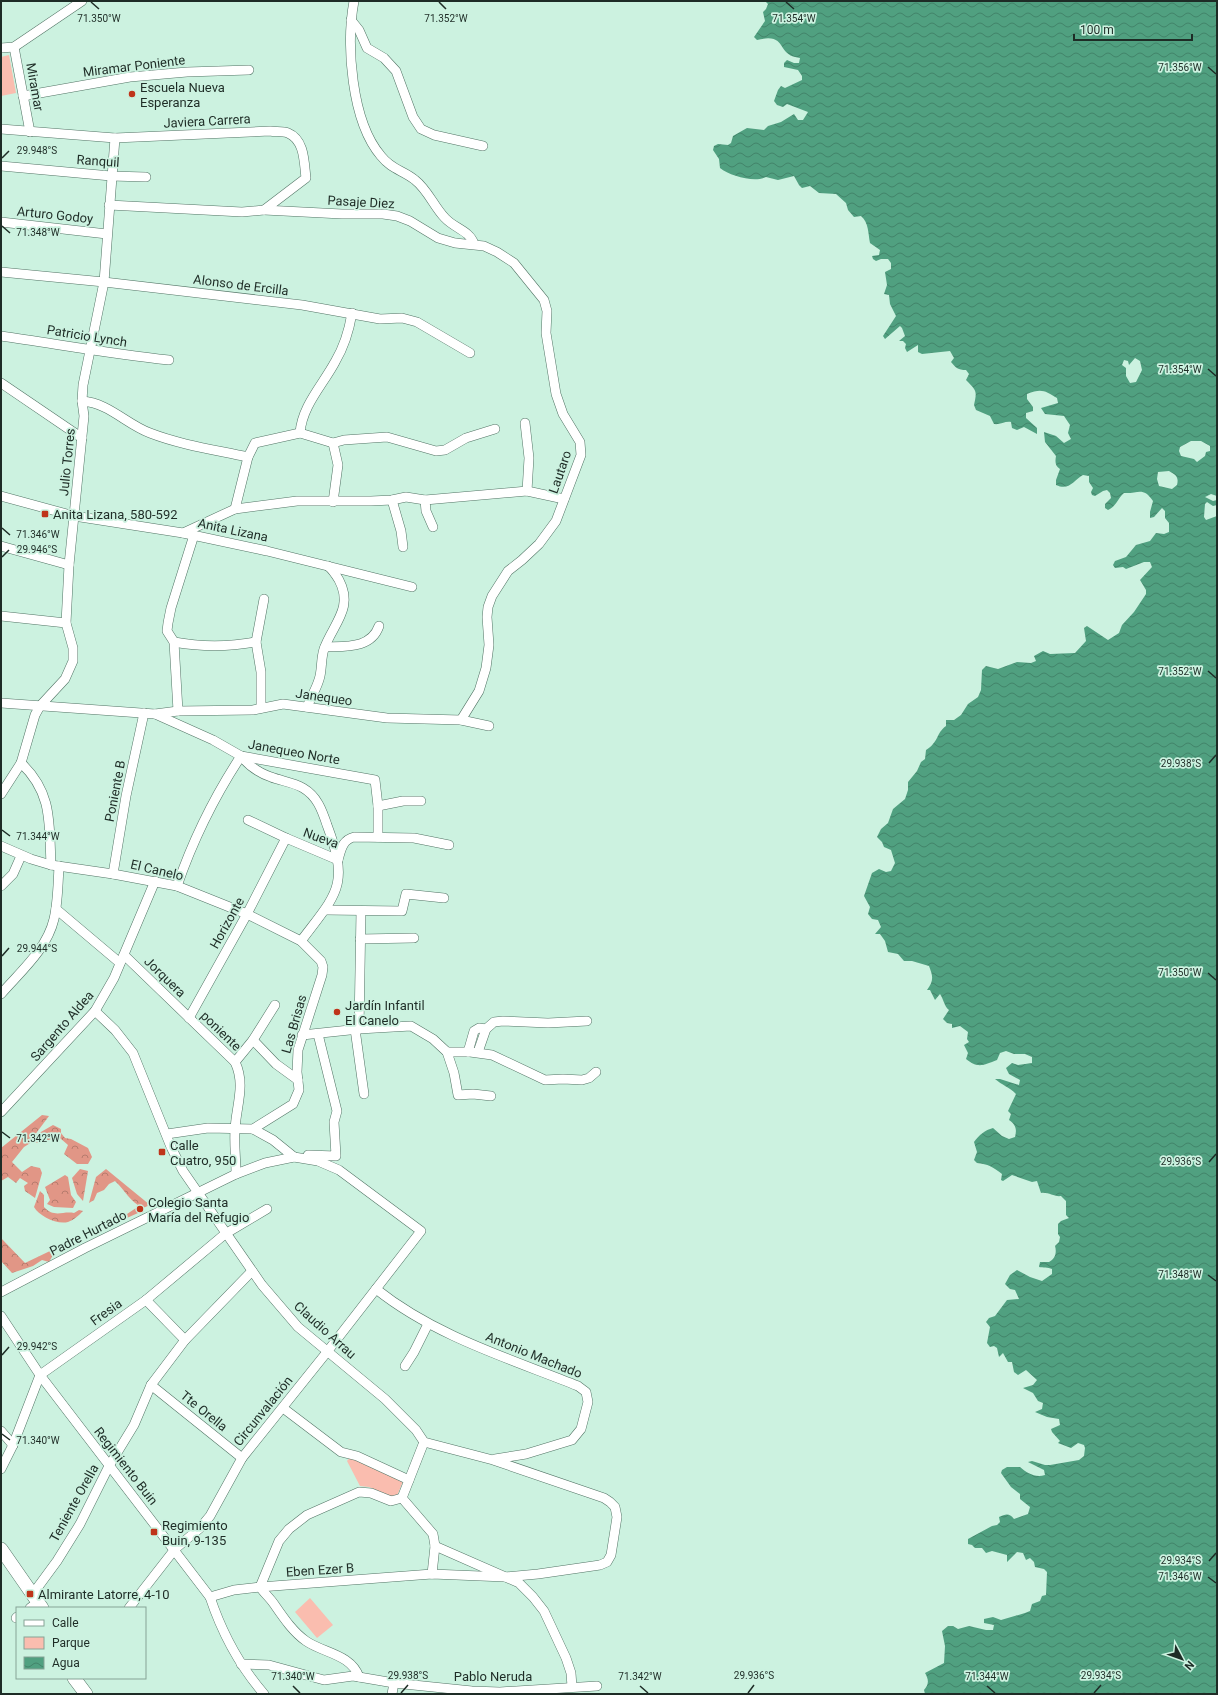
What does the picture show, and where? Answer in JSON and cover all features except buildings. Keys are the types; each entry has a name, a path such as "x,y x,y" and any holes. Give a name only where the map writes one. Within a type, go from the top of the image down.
{"main road":[{"path":"1,1549 36,1603"},
{"path":"76,1679 86,1694"}],"street":[{"path":"1,48 14,47 82,1"},
{"path":"354,1 351,20 351,70 365,129 371,143 394,169 416,180 446,219 470,236 474,244"},
{"path":"351,20 359,30 367,48 384,58 396,72 413,117 421,129 434,135 483,146"},
{"name":"Miramar","path":"14,47 30,132"},
{"name":"Miramar Poniente","path":"23,96 130,77 186,72 250,70"},
{"name":"Javiera Carrera","path":"1,129 115,138 270,131 288,132 301,146 304,155 306,178 264,210"},
{"name":"Julio Torres","path":"1,794 21,763 35,715 40,706 65,678 71,667 73,648 66,623 69,565 84,416 82,401 83,384 89,348 104,282 115,138"},
{"name":"Ranquil","path":"1,166 111,176 146,177"},
{"path":"109,204 242,212 264,210"},
{"name":"Pasaje Diez","path":"264,210 342,214 390,214 410,221 438,238 455,243 474,244"},
{"name":"Arturo Godoy","path":"1,222 107,234"},
{"name":"Lautaro","path":"461,720 474,701 486,668 489,645 487,617 488,607 492,596 508,571 539,544 556,521 582,450 580,442 563,414 556,394 546,333 546,305 541,295 514,263 497,252 474,244"},
{"name":"Alonso de Ercilla","path":"1,272 104,282 302,305 380,319 402,318 424,326 470,353"},
{"path":"300,433 306,408 340,354 352,313"},
{"name":"Patricio Lynch","path":"1,336 89,348 117,355 168,360"},
{"path":"1,384 82,438"},
{"path":"82,401 94,402 106,407 138,428 152,434 248,457"},
{"path":"525,422 529,458 527,491"},
{"path":"235,509 248,457 255,443 300,433 334,443 344,440 387,437 409,442 430,451 441,451 466,438 495,430"},
{"path":"333,502 338,465 334,443"},
{"path":"183,533 235,509 297,501 333,502 392,500 406,497 425,500 527,491 564,499"},
{"name":"Anita Lizana","path":"1,496 74,516 183,533 267,551 412,587"},
{"path":"392,500 401,531 403,547"},
{"path":"425,500 426,511 433,527"},
{"path":"178,711 174,642 168,631 168,623 194,535"},
{"path":"1,546 69,565"},
{"path":"306,707 319,680 325,647 341,617 345,602 344,591 341,584 334,571 328,566"},
{"path":"261,708 260,672 256,642 264,599"},
{"path":"1,616 66,623"},
{"path":"325,647 364,643 372,637 379,626"},
{"path":"174,642 212,646 256,642"},
{"path":"1,703 144,714"},
{"name":"Janequeo","path":"155,714 178,711 253,710 283,704 394,719 461,720 489,726"},
{"name":"Janequeo Norte","path":"144,714 155,714 213,740 241,756 375,780 378,806 378,837"},
{"name":"Poniente B","path":"113,874 126,796 144,714"},
{"path":"177,886 191,848 208,812 241,756 258,771 270,777 296,784 312,795 321,808 338,860 338,885 333,898 301,941"},
{"path":"1,994 43,945 52,927 56,909 55,866 47,803 37,781 21,763"},
{"path":"378,806 403,801 421,801"},
{"name":"Nueva","path":"248,820 338,860 343,844 348,839 378,837 414,838 449,845"},
{"name":"Horizonte","path":"189,1018 247,914 286,838"},
{"name":"El Canelo","path":"1,846 21,856 55,866 113,874 177,886 247,914 301,941"},
{"path":"1,886 12,874 21,856"},
{"name":"Sargento Aldea","path":"1,1112 95,1011 108,992 155,881"},
{"path":"324,910 402,911 406,894 444,898"},
{"name":"Jorquera","path":"56,909 122,959 189,1018"},
{"path":"361,911 357,1029 364,1094"},
{"path":"360,939 414,938"},
{"name":"Las Brisas","path":"253,1129 293,1104 298,1095 297,1057 302,1035 323,971 320,961 301,941"},
{"path":"236,1174 235,1129 241,1085 235,1062 253,1040 275,1005"},
{"name":"Claudio Arrau","path":"95,1011 115,1030 133,1053 180,1165 197,1193 252,1271 285,1313 327,1352 385,1399 416,1430 424,1442"},
{"name":"poniente","path":"189,1018 235,1062"},
{"path":"478,1052 486,1029 494,1022 587,1021"},
{"path":"302,1035 357,1029 411,1026 433,1039 447,1052 454,1074 458,1095 473,1094 491,1096"},
{"path":"468,1052 474,1031 479,1028 486,1029"},
{"path":"167,1134 194,1129 253,1129 273,1140 298,1158 307,1155 336,1156 334,1122 337,1112 318,1034"},
{"path":"253,1040 276,1064 298,1080"},
{"path":"447,1052 478,1052 499,1057 545,1080 582,1080 589,1078 596,1072"},
{"name":"Padre Hurtado","path":"1,1292 85,1248 236,1174 265,1163 298,1158 318,1161 339,1170 421,1231"},
{"name":"Fresia","path":"40,1375 146,1300 225,1234 267,1210"},
{"name":"Circunvalación","path":"130,1607 175,1549 200,1528 210,1516 242,1458 283,1408 421,1231"},
{"name":"Teniente Orella","path":"36,1603 57,1561 80,1524 109,1466 134,1426 151,1384 185,1340 252,1271"},
{"name":"Antonio Machado","path":"376,1289 400,1307 428,1324 453,1336 578,1386 586,1392 588,1402 582,1424 579,1433 572,1440 526,1454 493,1460"},
{"path":"146,1300 185,1340"},
{"name":"Regimiento Buin","path":"1,1316 40,1375 109,1466 175,1549 210,1597 225,1635 241,1664 264,1694"},
{"path":"404,1366 414,1352 428,1324"},
{"path":"1,1469 13,1445 40,1375"},
{"name":"Tte Orella","path":"151,1384 242,1458"},
{"path":"283,1408 341,1452 357,1456 409,1480"},
{"path":"1,1431 13,1445"},
{"path":"402,1498 424,1442 493,1460"},
{"name":"Eben Ezer B","path":"210,1597 234,1590 260,1587 432,1574 466,1574 505,1577 600,1565 606,1562 611,1555 617,1517 615,1507 610,1502 493,1460"},
{"path":"359,1677 354,1668 346,1661 335,1654 312,1645 299,1635 280,1614 274,1603 260,1587 279,1541 294,1524 307,1515 359,1492 371,1493 391,1501 402,1498"},
{"path":"402,1498 433,1534 435,1546 432,1574"},
{"name":"Eben Ezer B","path":"435,1546 519,1583 533,1597 544,1611 566,1658 571,1673 572,1687"},
{"name":"Pablo Neruda","path":"241,1664 269,1665 324,1680 347,1676 394,1683 486,1692 596,1686"},
{"path":"392,1694 394,1683"}],"green space":[{"path":"9,55 16,93 1,96 1,57"},
{"path":"42,1115 49,1116 34,1136 53,1125 61,1129 61,1133 65,1138 71,1139 88,1148 92,1157 88,1164 77,1164 64,1154 68,1145 53,1132 54,1138 41,1143 32,1142 24,1147 12,1162 22,1172 31,1166 40,1168 42,1173 35,1198 25,1191 24,1186 28,1183 20,1178 16,1183 8,1177 1,1181 1,1148"},
{"path":"80,1169 88,1171 83,1201 77,1194 72,1178"},
{"path":"106,1169 150,1205 143,1208 138,1205 115,1181 109,1184 104,1190 97,1193 94,1200 89,1203 96,1177"},
{"path":"65,1175 68,1177 71,1195 76,1202 73,1208 54,1207 47,1204 50,1200 45,1187"},
{"path":"40,1191 44,1195 44,1207 51,1212 74,1213 79,1210 83,1211 74,1219 64,1223 49,1219 40,1214 34,1207"},
{"path":"136,1208 138,1213 109,1226 112,1216 124,1213 127,1214"},
{"path":"1,1238 25,1263 50,1251 53,1255 49,1262 42,1260 33,1266 12,1273 1,1261"},
{"path":"350,1457 404,1479 397,1496 393,1498 369,1487 360,1486 347,1461"},
{"path":"310,1598 333,1625 317,1638 295,1612"}],"water":[{"path":"765,1 1217,1 1217,496 1211,494 1205,497 1213,501 1217,500 1217,505 1213,506 1207,502 1205,504 1204,517 1206,520 1217,516 1217,1694 925,1694 924,1690 928,1682 925,1673 944,1663 945,1646 942,1631 948,1626 953,1626 958,1629 969,1626 993,1630 994,1625 984,1623 984,1619 993,1617 1001,1620 1025,1613 1030,1611 1032,1604 1040,1601 1042,1596 1046,1595 1047,1572 1044,1569 1035,1567 1034,1562 1030,1558 1026,1560 1023,1553 1017,1552 1007,1562 1007,1555 992,1551 986,1553 982,1548 975,1548 968,1544 968,1539 992,1526 997,1525 1000,1522 999,1517 1001,1516 1009,1515 1014,1519 1028,1514 1030,1507 1020,1499 1020,1494 1011,1487 1001,1473 1002,1470 1007,1467 1020,1467 1031,1474 1041,1476 1045,1475 1044,1470 1028,1462 1032,1461 1050,1465 1079,1460 1084,1456 1084,1445 1078,1443 1071,1448 1058,1443 1060,1441 1051,1429 1060,1425 1059,1419 1047,1417 1035,1412 1042,1409 1043,1403 1038,1401 1033,1393 1023,1388 1033,1385 1037,1380 1026,1370 1018,1375 1014,1372 1012,1362 1008,1362 1003,1353 999,1357 997,1348 994,1346 990,1347 987,1343 990,1327 986,1322 989,1318 995,1316 1007,1300 1019,1299 1015,1290 1010,1289 1005,1284 1010,1275 1017,1270 1042,1281 1052,1274 1052,1269 1039,1267 1040,1262 1049,1262 1054,1257 1056,1253 1055,1246 1059,1242 1060,1237 1058,1234 1058,1224 1069,1218 1066,1215 1066,1201 1061,1196 1041,1193 1037,1181 1032,1182 1012,1175 1003,1181 1001,1180 1002,1174 987,1165 977,1163 974,1160 977,1152 974,1142 985,1131 993,1128 1002,1136 1009,1139 1015,1137 1015,1127 1009,1120 1011,1114 1008,1111 1016,1094 995,1079 1000,1079 1019,1085 1020,1080 1009,1074 1006,1068 1012,1063 1018,1065 1032,1063 1032,1057 1025,1054 1014,1054 1006,1051 1000,1053 997,1060 985,1065 974,1064 966,1059 968,1053 964,1045 969,1042 967,1039 968,1032 960,1026 952,1028 952,1024 947,1023 943,1019 949,1010 940,994 935,1000 930,990 927,990 931,984 932,978 929,966 912,961 904,961 898,954 888,952 885,941 880,934 875,934 881,927 878,920 872,919 868,914 870,907 864,896 872,873 879,869 886,872 891,871 895,863 891,850 884,847 882,842 877,837 881,829 888,823 893,809 905,799 908,790 908,782 917,771 921,762 925,759 926,750 933,744 940,732 946,726 946,720 954,720 961,715 968,704 978,697 981,690 982,670 986,666 998,669 1017,662 1031,663 1036,661 1034,656 1043,651 1050,654 1075,653 1086,641 1084,628 1087,626 1108,640 1119,633 1122,625 1134,612 1146,594 1146,590 1140,580 1152,567 1150,562 1144,562 1126,569 1123,567 1115,568 1113,565 1115,561 1126,557 1136,545 1150,541 1156,533 1164,534 1169,532 1169,523 1165,518 1165,511 1162,508 1154,517 1150,518 1153,501 1143,492 1124,493 1113,507 1108,510 1105,508 1105,504 1111,498 1110,493 1107,490 1095,496 1092,495 1091,492 1093,488 1089,482 1089,476 1083,475 1068,486 1060,487 1056,485 1056,480 1060,469 1056,464 1056,456 1045,442 1044,432 1056,436 1064,443 1071,439 1068,433 1070,425 1064,416 1045,414 1041,408 1058,403 1057,398 1043,391 1036,391 1027,394 1027,399 1033,407 1033,411 1026,413 1026,418 1037,428 1037,434 1024,427 1017,430 1012,428 1011,422 994,424 990,416 976,410 974,405 976,397 975,391 966,380 969,374 966,370 961,370 954,366 951,362 954,358 950,351 922,354 918,352 918,345 907,352 905,348 906,344 903,341 899,341 905,336 900,326 885,339 883,336 896,316 890,304 889,295 884,294 887,285 885,272 891,269 891,263 888,259 876,261 873,259 872,256 879,255 880,250 870,243 866,222 861,216 854,217 848,210 846,203 836,194 819,193 810,186 802,188 794,176 778,180 766,177 761,179 749,179 730,174 720,168 719,159 713,150 714,146 718,144 728,145 731,143 733,136 747,128 764,130 768,126 781,122 794,114 798,120 803,120 808,112 787,104 783,107 777,105 774,101 781,86 785,88 802,80 802,76 798,70 784,67 784,63 787,60 794,63 799,63 800,58 787,53 774,39 767,38 757,40 754,37 765,21 763,12 768,4","holes":["1135,358 1140,361 1142,370 1136,382 1130,383 1126,376 1126,368 1122,365 1124,360 1128,361 1129,365","1191,441 1201,441 1210,446 1210,451 1206,452 1205,456 1197,462 1194,459 1181,456 1179,451 1180,447","1169,471 1176,476 1178,482 1177,485 1172,489 1159,486 1157,479 1158,472"]}],"place":[{"name":"Escuela Nueva Esperanza","path":"132,94"},
{"name":"Anita Lizana, 580-592","path":"45,514"},
{"name":"Jardín Infantil El Canelo","path":"337,1012"},
{"name":"Calle Cuatro, 950","path":"162,1152"},
{"name":"Colegio Santa María del Refugio","path":"140,1209"},
{"name":"Regimiento Buin, 9-135","path":"154,1532"},
{"name":"Almirante Latorre, 4-10","path":"30,1594"}]}
